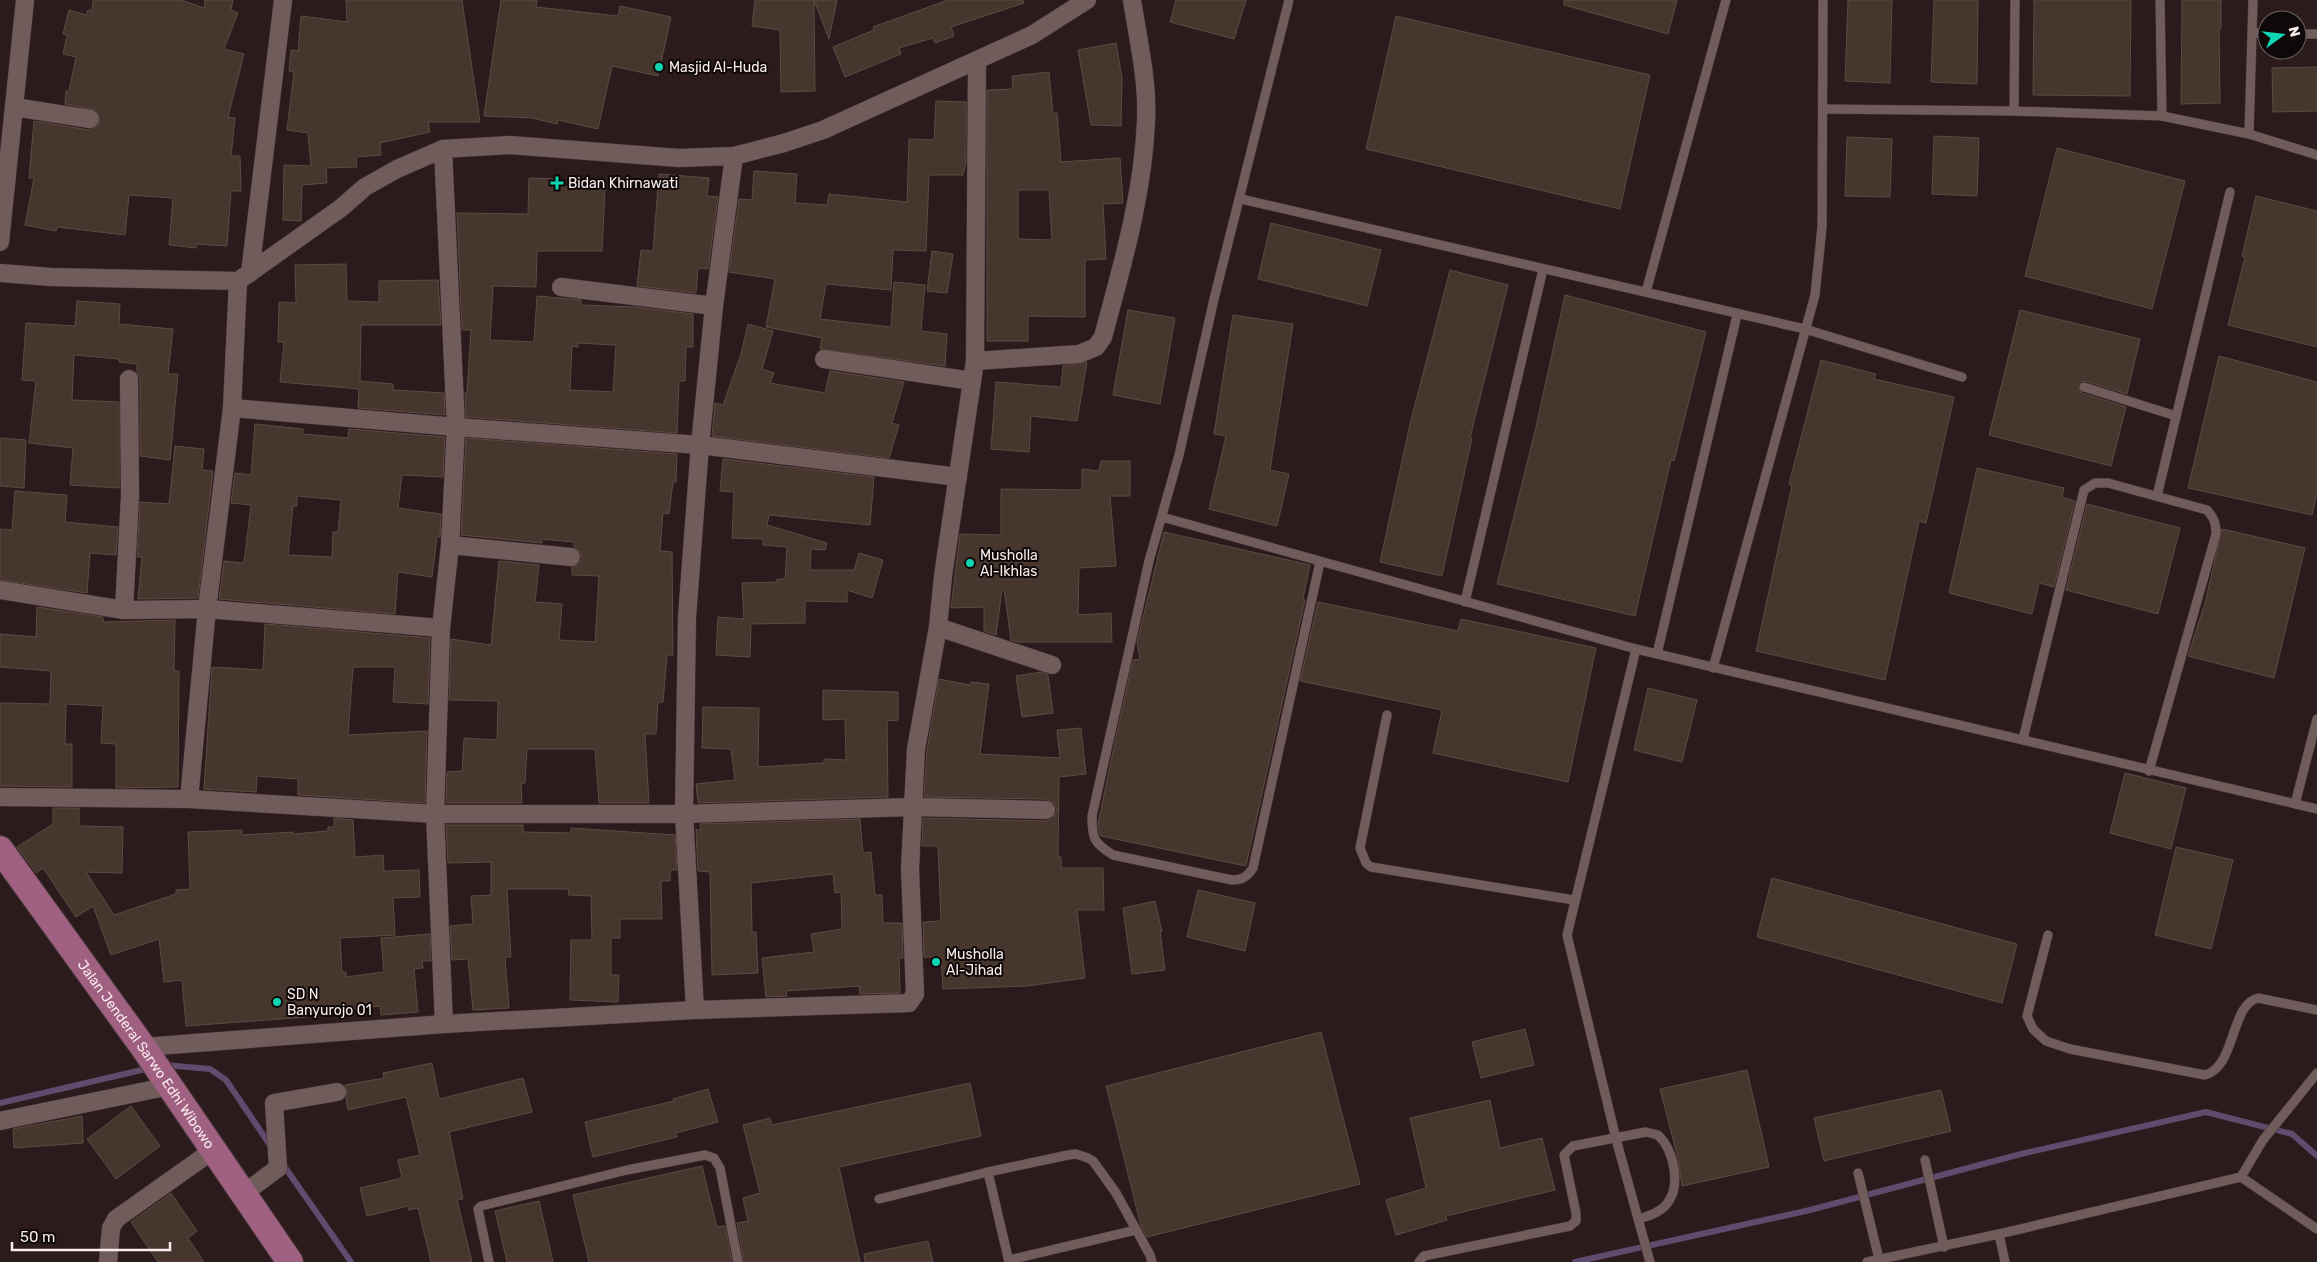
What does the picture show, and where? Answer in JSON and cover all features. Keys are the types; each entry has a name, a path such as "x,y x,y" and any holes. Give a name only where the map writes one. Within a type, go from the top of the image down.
{"main road":[{"name":"Jalan Jenderal Sarwo Edhi Wibowo","path":"0,850 155,1064 212,1151 290,1262"}],"street":[{"path":"0,242 25,0"},
{"path":"188,799 232,408 244,277 282,0"},
{"path":"0,273 51,277 244,277 341,208 365,187 443,149 510,146 679,158 734,156 784,143 823,130 1032,35 1087,0"},
{"path":"975,361 1079,354 1096,347 1103,337 1140,186 1146,119 1142,66 1132,0"},
{"path":"0,1121 155,1064 444,1024 695,1010 909,1003 915,994 910,869 916,749 938,627 943,576 975,361 977,61"},
{"path":"14,107 90,119"},
{"path":"443,149 456,427 450,545 442,628 435,814 444,1024"},
{"path":"695,1010 684,814 687,617 700,445 714,306 734,156"},
{"path":"561,287 714,306"},
{"path":"824,359 972,381"},
{"path":"124,610 130,496 129,379"},
{"path":"232,408 700,445 958,477"},
{"path":"450,545 571,557"},
{"path":"0,590 124,610 208,609 442,628"},
{"path":"938,627 1052,664"},
{"path":"0,797 188,799 435,814 684,814 913,807 1046,810"},
{"path":"243,1194 278,1168 274,1103 336,1092"},
{"path":"108,1262 111,1228 116,1219 212,1151"}],"lane":[{"path":"1289,0 1241,199 1214,299 1179,455 1149,561 1092,816 1092,833 1096,843 1113,855 1232,880 1240,880 1249,875 1253,868 1320,562"},
{"path":"1646,292 1726,0"},
{"path":"1713,668 1815,294 1822,227 1823,0"},
{"path":"2014,111 2015,0"},
{"path":"2160,0 2162,116"},
{"path":"2250,134 2253,0"},
{"path":"2252,33 2257,33"},
{"path":"1823,109 2014,111 2162,116 2250,134 2317,155"},
{"path":"2157,496 2230,192"},
{"path":"1241,199 1646,292 1737,315 1805,329 1962,377"},
{"path":"1465,602 1542,269"},
{"path":"1656,654 1737,315"},
{"path":"2084,387 2176,416"},
{"path":"2023,739 2084,490 2095,483 2108,483 2208,510 2214,518 2216,526 2213,543 2148,771"},
{"path":"1162,517 1636,649 2023,739 2148,771 2317,808"},
{"path":"1636,649 1567,935 1616,1139 1650,1262"},
{"path":"1387,715 1360,848 1366,863 1371,867 1574,900"},
{"path":"2295,804 2317,719"},
{"path":"2048,934 2027,1016 2032,1029 2046,1041 2070,1049 2205,1075 2212,1073 2220,1064 2243,1010 2252,1000 2258,998 2317,1010"},
{"path":"1867,1262 1999,1234 2241,1177 2262,1140 2317,1073"},
{"path":"1419,1262 1424,1256 1570,1226 1576,1221 1576,1213 1564,1155 1573,1146 1646,1132 1658,1135 1668,1149 1672,1163 1674,1186 1667,1205 1660,1211 1638,1219"},
{"path":"879,1199 988,1172 1076,1154 1093,1161 1116,1193 1152,1262"},
{"path":"489,1262 478,1209 481,1206 627,1170 705,1155 714,1158 720,1168 738,1262"},
{"path":"1925,1160 1944,1246"},
{"path":"988,1172 1009,1261 1136,1230"},
{"path":"1858,1173 1879,1259"},
{"path":"2241,1177 2317,1229"},
{"path":"1999,1234 2005,1262"}],"building":[{"path":"93,0 181,0 204,8 205,0 233,0 231,10 238,13 224,49 244,54 228,117 235,118 231,156 240,156 241,191 231,191 227,246 196,244 196,248 169,245 173,198 129,195 125,235 57,227 56,231 25,225 34,178 29,178 34,121 89,130 98,126 100,121 96,110 65,104 66,91 69,91 76,57 63,54 67,35 63,34 69,10 86,15 88,10 92,11"},
{"path":"346,0 462,0 480,122 428,122 430,132 380,143 381,155 356,157 357,167 326,168 327,183 302,185 301,221 283,220 284,165 311,166 308,133 287,130 294,72 289,71 291,50 298,51 301,16 347,22"},
{"path":"501,0 537,0 536,7 618,16 620,6 671,17 658,76 612,66 598,129 558,120 557,124 532,118 484,116"},
{"path":"755,0 814,0 815,91 781,92 780,30 752,26"},
{"path":"814,0 837,0 829,39"},
{"path":"948,0 1023,0 1024,3 951,27 954,36 935,43 933,38 899,48 901,54 845,77 833,47 874,30 873,27"},
{"path":"1176,0 1246,0 1234,39 1170,22"},
{"path":"1564,0 1677,0 1668,34 1564,5"},
{"path":"1848,0 1892,0 1890,83 1845,81"},
{"path":"1934,0 1978,0 1977,84 1931,82"},
{"path":"2034,0 2131,0 2130,96 2033,95"},
{"path":"2182,0 2221,0 2221,28 2219,28 2220,103 2181,104"},
{"path":"1396,16 1650,75 1620,209 1366,149"},
{"path":"1116,43 1122,78 1121,126 1091,125 1078,50"},
{"path":"2317,67 2317,111 2273,112 2272,68"},
{"path":"1049,72 1053,113 1057,113 1061,162 1120,158 1123,203 1103,204 1106,259 1085,260 1085,317 1028,316 1028,341 987,341 987,90 1013,89 1012,76","holes":["1018,190 1049,190 1052,240 1018,239"]},
{"path":"936,101 966,102 966,162 963,175 929,175 926,251 893,250 891,290 826,284 820,319 891,327 894,282 925,285 921,331 947,334 945,366 820,349 822,338 766,327 775,279 729,272 739,199 752,200 754,171 797,174 795,203 827,205 829,194 907,202 909,139 934,140"},
{"path":"1934,136 1979,138 1977,196 1932,194"},
{"path":"1847,137 1892,139 1890,197 1845,196"},
{"path":"2057,148 2185,181 2152,309 2025,276"},
{"path":"659,174 709,178 707,196 718,197 708,269 698,268 696,293 637,286 641,250 653,251"},
{"path":"529,178 559,179 559,186 605,188 602,251 537,251 536,287 493,286 490,340 534,342 537,296 581,300 581,305 635,307 693,314 693,347 686,347 685,381 679,381 677,433 466,417 465,393 467,393 471,330 462,330 457,213 528,214","holes":["578,343 616,345 613,392 570,390 572,346 578,347"]},
{"path":"2256,196 2317,211 2317,347 2228,325 2245,257 2242,256"},
{"path":"1271,223 1381,250 1367,306 1258,279"},
{"path":"932,251 953,254 947,293 927,291"},
{"path":"346,264 347,301 379,302 379,281 438,280 441,325 361,325 360,381 393,384 393,390 444,393 445,415 358,408 359,389 280,382 284,342 278,342 279,302 296,303 295,265"},
{"path":"1450,270 1508,285 1470,438 1472,438 1442,576 1380,562 1410,424"},
{"path":"1565,295 1706,332 1674,461 1671,460 1635,616 1497,584 1536,427"},
{"path":"77,301 120,304 119,324 173,329 168,374 178,374 170,460 140,456 140,379 137,372 137,364 119,362 119,359 74,355 72,400 119,402 119,488 70,485 73,448 29,443 36,381 22,380 26,323 75,326"},
{"path":"1128,310 1175,318 1160,404 1113,395"},
{"path":"2020,310 2140,339 2127,394 2085,381 2080,382 2078,386 2082,393 2126,407 2111,466 1989,435"},
{"path":"1233,315 1293,324 1270,470 1289,474 1277,526 1209,509 1226,436 1214,434"},
{"path":"748,324 773,331 762,369 774,373 770,383 825,393 830,371 904,382 892,423 899,425 889,458 712,436 715,403 723,405 741,354"},
{"path":"2219,356 2317,382 2317,492 2312,515 2188,488"},
{"path":"1821,360 1876,374 1874,379 1954,397 1926,523 1919,521 1885,680 1756,651 1792,485 1789,484"},
{"path":"1087,362 1077,421 1031,416 1029,452 991,449 996,382 1061,387 1063,366"},
{"path":"255,424 303,429 303,434 348,438 349,429 445,437 443,477 402,475 398,508 441,514 440,537 437,537 432,577 398,572 395,614 219,599 224,561 244,563 251,505 231,503 235,473 251,475","holes":["297,496 341,500 338,532 333,532 332,557 288,555 293,506 297,506"]},
{"path":"0,438 26,440 24,488 0,486"},
{"path":"466,438 677,454 676,482 673,482 669,514 663,513 660,551 672,552 673,655 667,655 663,702 658,702 656,734 645,734 649,803 599,803 595,749 527,749 525,783 521,783 522,803 446,803 447,772 462,771 464,738 497,740 498,701 449,700 451,639 491,645 499,561 539,565 535,602 562,604 559,640 595,642 599,576 572,575 572,567 579,564 582,558 580,552 574,547 574,542 542,539 542,543 461,535"},
{"path":"175,446 204,449 202,470 213,471 198,598 138,599 142,557 137,557 140,502 169,504"},
{"path":"723,459 874,477 870,525 769,515 767,525 827,543 825,550 811,549 810,570 854,570 859,553 883,560 872,598 847,590 847,602 805,601 805,623 751,624 750,657 716,655 718,617 744,619 742,583 777,582 777,579 785,579 787,547 763,545 763,539 732,538 734,492 720,491"},
{"path":"1101,461 1130,461 1130,496 1110,496 1116,566 1079,568 1078,615 1111,613 1112,642 1017,642 1011,640 1004,589 1002,589 996,635 984,631 984,607 951,608 960,534 1001,535 1001,489 1082,490 1082,469 1099,471"},
{"path":"1977,468 2064,488 2062,497 2075,501 2054,587 2039,583 2032,614 1949,593"},
{"path":"15,491 67,495 65,522 118,527 116,555 90,553 87,593 0,580 0,529 12,530"},
{"path":"2087,504 2180,528 2158,614 2066,590"},
{"path":"2222,529 2305,548 2274,678 2188,656 2205,603"},
{"path":"1164,532 1310,565 1303,599 1305,600 1246,866 1101,836 1100,834 1098,824 1116,737 1133,660 1140,659 1137,642"},
{"path":"1318,602 1458,631 1461,619 1596,648 1568,782 1433,753 1442,710 1300,681"},
{"path":"37,607 103,617 103,622 175,620 174,671 179,671 178,787 116,788 116,744 101,743 103,706 66,704 65,744 72,744 72,787 0,786 0,703 50,704 51,671 0,667 0,634 36,637"},
{"path":"265,624 430,638 428,704 393,702 395,667 353,667 348,735 427,731 425,803 298,795 298,779 257,776 256,792 204,789 212,667 263,670"},
{"path":"1041,672 1048,675 1053,713 1022,717 1016,676"},
{"path":"939,679 970,685 971,682 989,684 980,754 1060,758 1057,730 1081,728 1086,774 1059,777 1058,857 1061,857 1061,868 1103,868 1104,910 1077,910 1085,978 1027,986 943,989 941,957 924,957 923,922 941,921 938,846 922,846 923,818 1046,821 1052,819 1057,811 1055,804 1046,799 924,797 927,750"},
{"path":"1648,688 1697,700 1682,762 1634,750"},
{"path":"823,690 898,692 898,720 887,721 888,797 698,803 696,784 735,780 731,749 702,748 703,707 759,708 758,767 824,763 824,759 846,760 845,719 823,720"},
{"path":"2125,773 2186,788 2171,849 2110,833"},
{"path":"53,808 79,808 79,826 123,827 122,873 86,872 114,915 176,894 176,890 190,889 188,832 242,830 242,835 293,832 293,834 328,831 328,827 334,827 334,818 353,820 355,857 383,855 384,871 419,870 420,897 393,898 395,935 340,938 342,972 346,972 346,977 384,972 381,938 430,934 431,961 422,961 423,968 414,969 418,1012 381,1015 380,1006 307,1013 307,1017 186,1026 182,980 164,982 159,939 111,955 93,906 76,917 43,868 36,873 17,847 53,824"},
{"path":"860,819 863,853 871,852 875,895 882,895 883,923 902,923 903,958 899,958 900,993 860,994 859,986 786,991 787,996 766,997 762,958 814,952 811,934 842,929 841,892 835,893 833,874 751,883 752,932 756,932 758,973 712,975 710,872 698,871 696,830 701,830 700,824"},
{"path":"446,825 523,825 523,832 571,833 571,828 675,835 677,870 670,870 670,881 661,881 662,919 620,919 620,938 611,938 611,975 619,975 618,1002 570,1000 571,940 592,940 591,896 568,895 569,889 507,889 511,957 505,957 509,1008 473,1010 468,959 452,960 450,926 473,924 471,896 491,895 491,862 448,863"},
{"path":"2176,847 2233,860 2211,949 2155,935"},
{"path":"1772,878 2017,944 2002,1003 1757,937"},
{"path":"1198,890 1255,903 1245,951 1187,937"},
{"path":"1155,901 1162,932 1160,931 1165,970 1132,974 1123,908"},
{"path":"1525,1029 1534,1065 1481,1078 1472,1042"},
{"path":"1321,1032 1360,1184 1147,1237 1141,1226 1106,1086"},
{"path":"432,1063 439,1099 523,1078 532,1112 449,1132 463,1199 457,1200 472,1262 431,1262 418,1208 409,1210 408,1206 367,1216 360,1188 402,1178 398,1160 420,1155 406,1097 348,1110 345,1085 384,1078 383,1073"},
{"path":"1747,1070 1769,1167 1682,1186 1678,1158 1660,1089"},
{"path":"970,1083 981,1136 839,1167 860,1262 744,1262 737,1223 748,1221 743,1198 760,1193 743,1125 770,1118 772,1125"},
{"path":"708,1089 718,1122 676,1133 677,1137 593,1157 585,1122 674,1101 673,1099"},
{"path":"1941,1090 1951,1131 1824,1161 1814,1118"},
{"path":"1490,1100 1500,1148 1542,1138 1555,1190 1446,1216 1447,1220 1396,1235 1386,1200 1426,1188 1410,1118"},
{"path":"131,1106 160,1146 116,1179 87,1139"},
{"path":"82,1116 83,1143 14,1148 13,1129"},
{"path":"702,1166 717,1227 725,1226 732,1262 589,1262 573,1195"},
{"path":"171,1193 197,1231 188,1238 204,1262 158,1262 131,1222"},
{"path":"539,1201 553,1262 507,1262 495,1211"},
{"path":"928,1241 933,1262 865,1262 864,1254"}],"waterway":[{"path":"165,1065 210,1069 226,1080 272,1148"},
{"path":"0,1103 150,1068"},
{"path":"1575,1262 1810,1210 2021,1154 2206,1112 2292,1134 2317,1156"},
{"path":"282,1163 351,1262"}],"place":[{"name":"Masjid Al-Huda","path":"659,67"},
{"name":"Bidan Khirnawati","path":"557,183"},
{"name":"Musholla Al-Ikhlas","path":"970,563"},
{"name":"Musholla Al-Jihad","path":"936,962"},
{"name":"SD N Banyurojo 01","path":"277,1002"}]}
